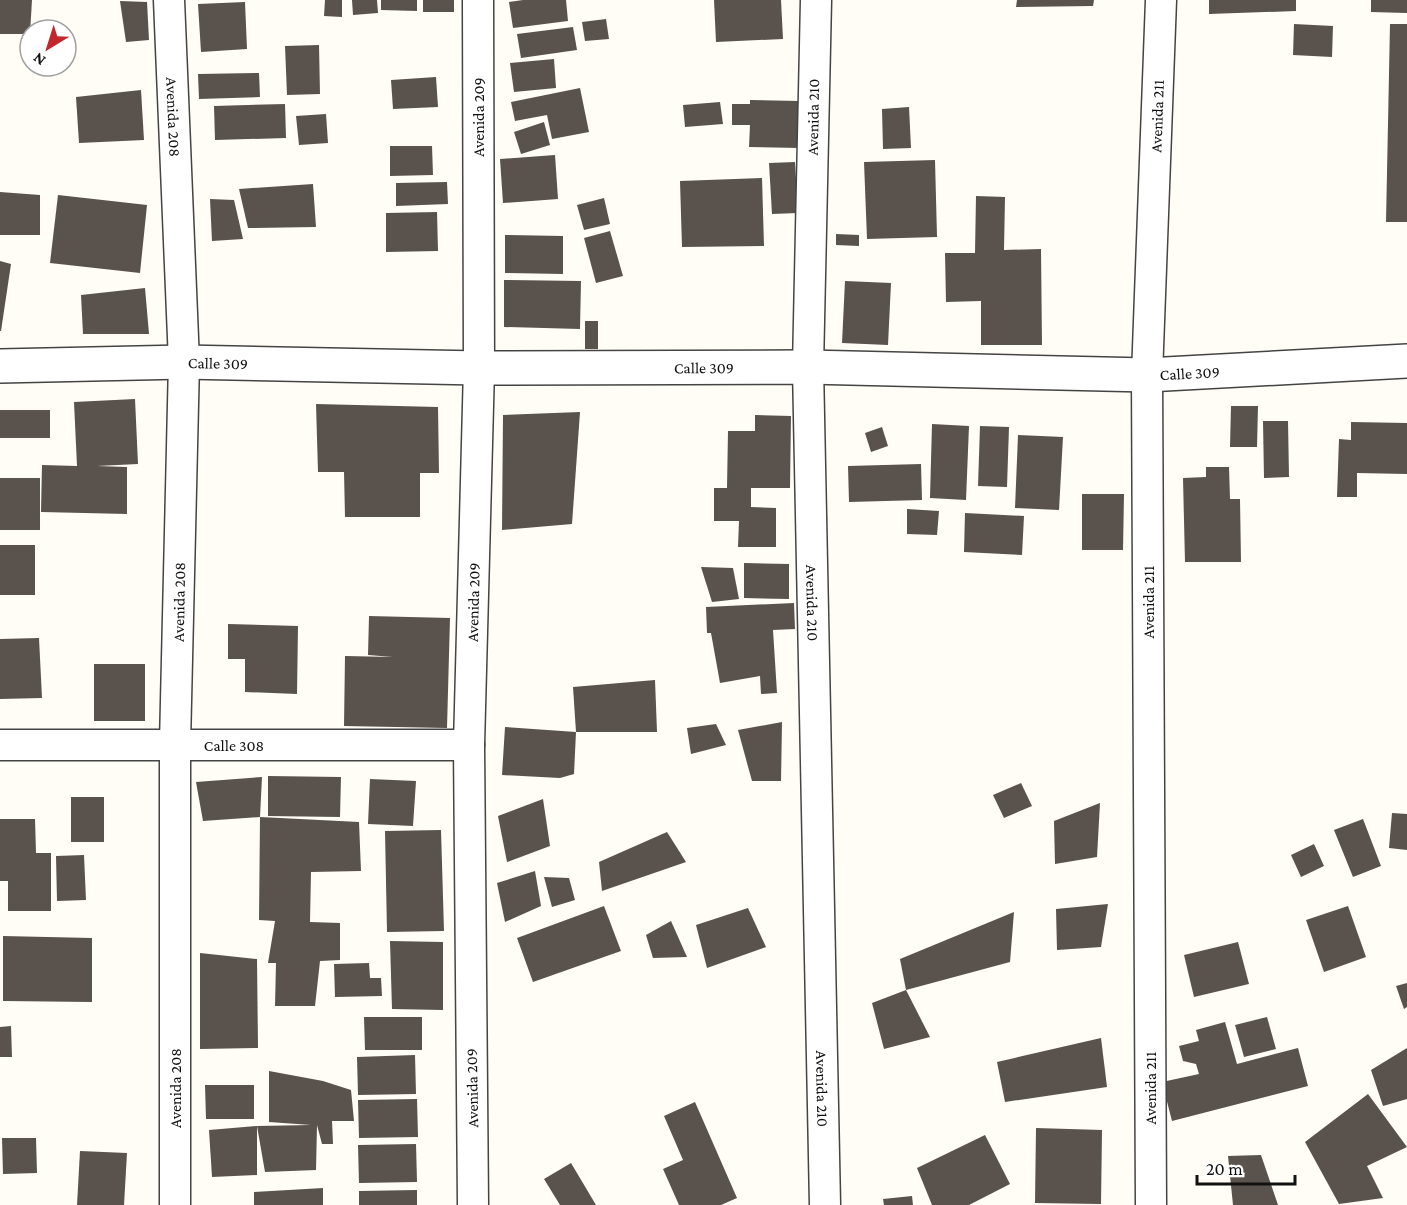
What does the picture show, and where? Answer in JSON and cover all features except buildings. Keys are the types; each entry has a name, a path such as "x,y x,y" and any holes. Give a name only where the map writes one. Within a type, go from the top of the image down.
{"street":[{"name":"Avenida 208","path":"169,0 184,362 176,744 175,1205"},
{"name":"Avenida 209","path":"473,1205 469,745 479,368 478,0"},
{"name":"Avenida 210","path":"816,0 808,368 825,1205"},
{"name":"Avenida 211","path":"1151,1205 1147,375 1161,0"},
{"name":"Calle 309","path":"0,366 184,362 479,368 808,368 1147,375 1407,361"},
{"name":"Calle 308","path":"0,745 469,745"}]}
